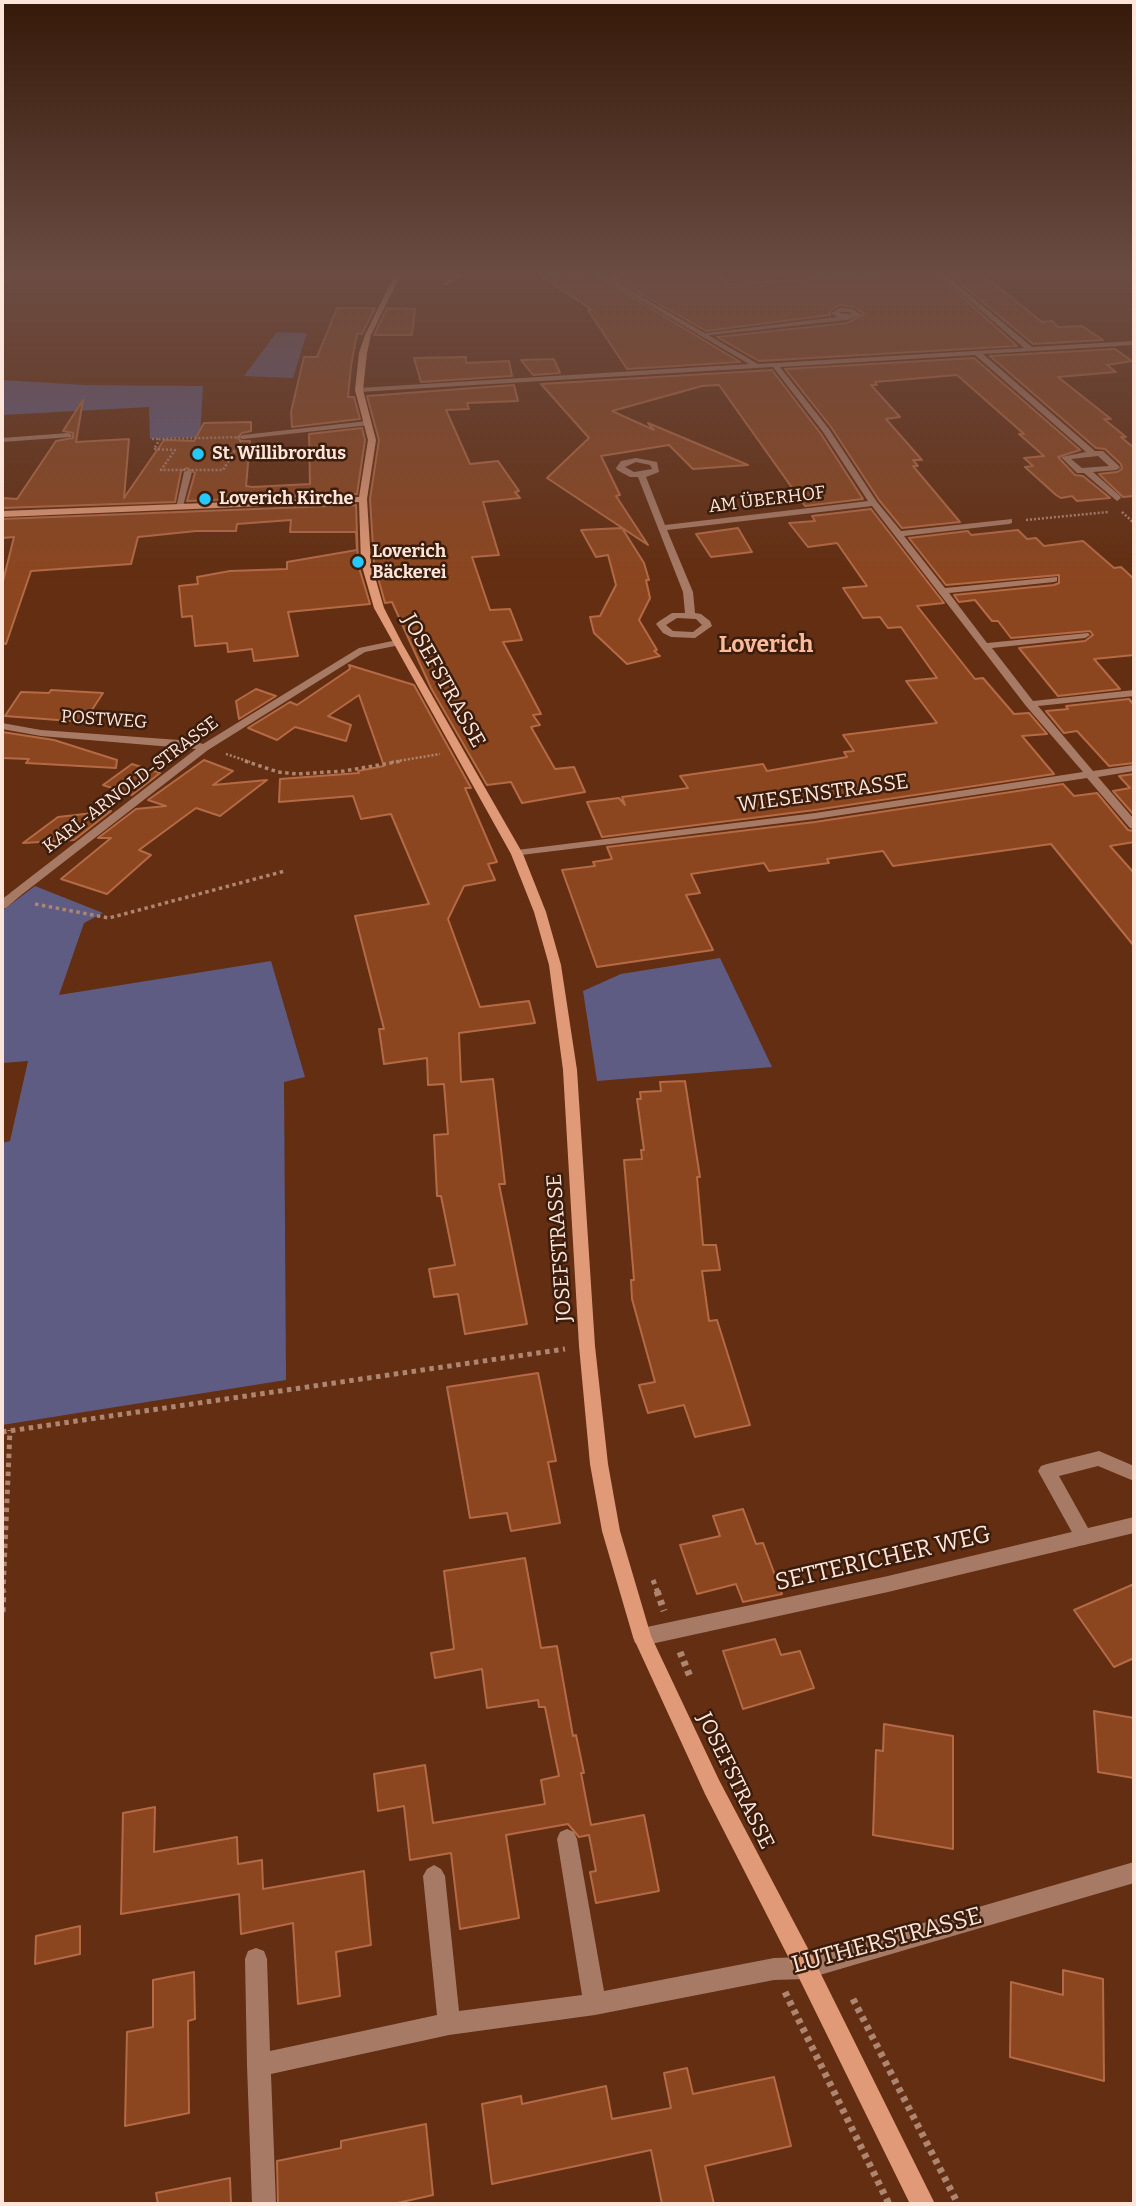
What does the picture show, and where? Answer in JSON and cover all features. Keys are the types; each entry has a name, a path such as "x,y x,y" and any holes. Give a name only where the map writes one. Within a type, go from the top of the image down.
{"street":[{"name":"JOSEFSTRASSE","path":"361,377 359,390 372,440 363,499 366,563 379,608 517,855 540,912 555,965 569,1070 587,1346 598,1464 611,1531 642,1637 712,1787 806,1968 923,2204"},
{"path":"359,390 585,377"},
{"path":"785,377 826,430 874,503 984,646 1088,775 1134,826"},
{"path":"1004,377 1093,454"},
{"path":"243,437 367,423"},
{"path":"2,440 68,435"},
{"path":"1100,453 1116,468 1086,471 1080,471 1065,457 1100,453"},
{"path":"1086,471 1117,498"},
{"path":"179,506 188,472"},
{"path":"641,475 688,592 690,615"},
{"path":"2,514 363,499"},
{"name":"AM ÜBERHOF","path":"663,528 874,503"},
{"path":"900,534 1009,521"},
{"path":"942,591 1054,579"},
{"path":"984,646 1085,635"},
{"name":"KARL-ARNOLD-STRASSE","path":"2,905 204,748 362,650 397,643"},
{"path":"1030,704 1134,693"},
{"name":"POSTWEG","path":"2,726 41,733 193,744 204,748"},
{"name":"WIESENSTRASSE","path":"517,855 816,816 1134,768"},
{"path":"1084,1537 1047,1471 1099,1458 1134,1474"},
{"name":"SETTERICHER WEG","path":"642,1637 888,1584 1134,1525"},
{"path":"567,1839 595,2004"},
{"name":"LUTHERSTRASSE","path":"258,2065 449,2024 595,2004 774,1969 806,1968 1134,1873"},
{"path":"434,1876 449,2024"},
{"path":"256,1959 264,2204"}],"path":[{"path":"152,439 243,437"},
{"path":"160,439 154,449 175,450 161,470 188,472 223,470 243,437"},
{"path":"1009,521 1120,510"},
{"path":"204,748 278,772 297,774 344,771 458,751"},
{"path":"16,894 31,903 109,918 285,871"},
{"path":"2,1432 587,1346"},
{"path":"2,1612 10,1430"},
{"path":"650,1573 695,1688"},
{"path":"833,1960 958,2204"},
{"path":"774,1969 889,2204"}],"shaded area":[{"path":"2,380 85,385 203,386 200,437 150,439 149,407 2,415"},
{"path":"35,886 103,913 84,923 59,995 271,961 305,1077 284,1082 286,1380 2,1425 2,1143 10,1141 28,1061 2,1063 2,911"},
{"path":"720,958 772,1067 597,1081 583,991 621,974"}],"building":[{"path":"299,377 350,377 348,397 354,397 360,419 292,427 291,412"},
{"path":"420,377 498,377 421,382"},
{"path":"657,377 777,377 821,434 863,499 805,506 719,385 702,386 612,411 654,430 648,423 748,465 693,469 669,445 601,456 620,495 616,496 648,545 547,478 589,438 541,384"},
{"path":"791,377 934,377 875,382 877,385 871,385 900,417 886,419 922,460 913,460 918,466 913,466 960,522 902,528 879,500 831,427"},
{"path":"959,377 996,377 1080,450 1058,457 1075,475 1083,476 1110,498 1077,501 1072,496 1061,498 1056,495 1025,467 1033,466 1024,458 1044,456 1019,434 1024,434"},
{"path":"1014,377 1059,377 1111,419 1104,419 1126,437 1121,437 1134,448 1134,496 1123,497 1099,474 1122,469 1121,464 1105,449 1096,448"},
{"path":"514,385 518,401 467,403 469,409 446,410 470,464 498,461 519,491 515,492 520,498 483,502 499,555 472,557 490,610 510,609 522,640 503,642 541,714 533,715 540,725 531,727 555,769 574,767 585,792 522,803 511,782 487,785 431,688 392,602 385,603 374,563 370,499 379,440 367,396"},
{"path":"83,400 76,442 129,439 124,498 164,440 194,441 204,423 251,422 251,431 242,433 237,438 250,441 246,486 252,487 310,484 309,434 362,428 365,440 357,494 187,501 195,473 187,468 181,471 175,502 2,508 2,498 17,499 56,441 73,438 73,433 63,431"},
{"path":"356,505 358,564 370,604 288,612 298,656 254,661 252,649 228,652 227,643 195,646 192,616 182,617 179,586 198,584 197,577 230,571 287,569 287,562 357,550 356,532 290,532 291,520 237,524 236,531 196,531 138,537 131,564 31,571 6,644 2,643 2,585 14,537 2,538 2,519"},
{"path":"871,509 944,603 917,606 975,679 983,678 1014,714 1029,713 1047,734 1022,736 1054,774 815,810 602,837 587,802 619,798 625,805 622,797 688,788 680,776 763,764 767,771 847,757 844,752 854,751 843,735 937,723 906,681 937,678 901,627 888,628 880,617 863,618 843,588 867,586 837,543 808,547 789,523 815,521 812,516"},
{"path":"622,528 644,563 650,598 639,620 657,650 654,651 660,656 627,664 594,633 590,617 600,616 616,585 608,555 596,557 581,530"},
{"path":"738,528 752,552 711,557 696,534"},
{"path":"1018,530 1027,539 1036,538 1044,546 1083,541 1114,568 1121,567 1134,579 1134,655 1094,659 1120,689 1058,696 1019,648 1085,641 1093,635 1090,631 1011,638 998,621 992,621 975,600 959,602 954,595 1054,585 1059,583 1059,575 946,585 909,538 968,531 971,535"},
{"path":"349,665 414,685 471,788 465,788 497,862 488,864 495,880 464,886 448,919 480,1007 529,1001 535,1023 459,1033 461,1082 493,1079 505,1184 499,1184 527,1324 465,1334 458,1294 434,1297 429,1269 455,1265 441,1196 437,1196 434,1135 448,1134 444,1084 428,1085 427,1058 384,1064 379,1029 384,1029 355,916 429,904 391,814 361,819 353,796 279,802 280,779 359,773 358,771 384,766 359,695 328,716 351,725 346,741 295,727 277,740 248,728 290,702 297,705 350,669"},
{"path":"256,689 276,696 239,719 236,701"},
{"path":"51,690 103,693 84,722 5,716 21,692 49,693"},
{"path":"1129,699 1134,705 1134,763 1109,766 1077,731 1064,733 1046,711 1068,709 1066,706"},
{"path":"2,732 54,740 117,760 116,768 26,763 29,759 2,758"},
{"path":"204,760 233,771 213,785 267,780 220,816 196,808 139,850 151,855 107,894 61,879 111,838 98,838 136,809 166,806 148,800"},
{"path":"132,764 160,773 132,795 103,785"},
{"path":"1134,774 1134,815 1113,791 1130,788 1119,776"},
{"path":"1063,784 1074,796 1097,793 1128,830 1134,831 1134,842 1110,846 1134,873 1134,946 1051,844 893,866 883,851 827,859 829,863 769,871 764,863 691,874 700,893 686,895 713,950 597,967 562,870 595,866 593,862 612,859 607,847 815,822"},
{"path":"111,811 74,840 23,843 58,817"},
{"path":"685,1081 700,1177 697,1177 703,1245 716,1245 720,1270 702,1271 709,1321 717,1320 750,1425 695,1437 684,1405 648,1413 639,1385 655,1382 632,1299 631,1280 634,1280 624,1160 642,1159 641,1150 644,1150 637,1099 641,1099 640,1092 661,1091 660,1082"},
{"path":"538,1373 556,1461 548,1462 560,1523 511,1531 507,1513 470,1518 447,1387"},
{"path":"743,1509 756,1544 763,1543 782,1594 743,1602 736,1584 697,1594 680,1545 720,1536 713,1516"},
{"path":"525,1558 541,1648 557,1646 573,1736 576,1735 584,1773 581,1773 591,1825 644,1815 659,1891 596,1903 590,1872 596,1871 589,1835 579,1837 568,1824 506,1835 519,1918 460,1929 451,1853 410,1860 404,1806 378,1811 374,1774 425,1765 433,1823 545,1804 541,1780 559,1776 545,1707 539,1707 538,1700 487,1708 482,1669 435,1678 431,1653 454,1649 444,1571"},
{"path":"1134,1584 1134,1658 1114,1667 1074,1610"},
{"path":"775,1639 781,1655 800,1651 814,1688 743,1709 723,1651"},
{"path":"1094,1711 1134,1718 1134,1778 1098,1772"},
{"path":"884,1724 953,1736 953,1849 873,1835 876,1750 883,1751"},
{"path":"155,1807 154,1852 237,1837 238,1864 262,1860 263,1889 364,1871 371,1945 336,1952 340,1996 298,2004 293,1923 241,1934 239,1894 121,1914 123,1813"},
{"path":"80,1926 80,1954 35,1964 36,1936"},
{"path":"1063,1970 1103,1979 1104,2081 1010,2057 1011,1982 1063,1995"},
{"path":"194,1972 195,2019 188,2021 189,2113 125,2126 127,2032 153,2027 153,1980"},
{"path":"687,2068 693,2094 774,2077 791,2146 705,2166 714,2204 662,2204 651,2150 492,2184 482,2104 521,2096 522,2104 606,2086 612,2119 671,2108 664,2073"},
{"path":"426,2124 433,2195 393,2204 278,2204 277,2161 341,2148 341,2141"},
{"path":"230,2178 231,2204 158,2204 156,2193"}],"place":[{"name":"St. Willibrordus","path":"198,454"},
{"name":"Loverich Kirche","path":"205,499"},
{"name":"Loverich Bäckerei","path":"358,562"}],"district":[{"name":"Loverich","path":"766,646"}]}
